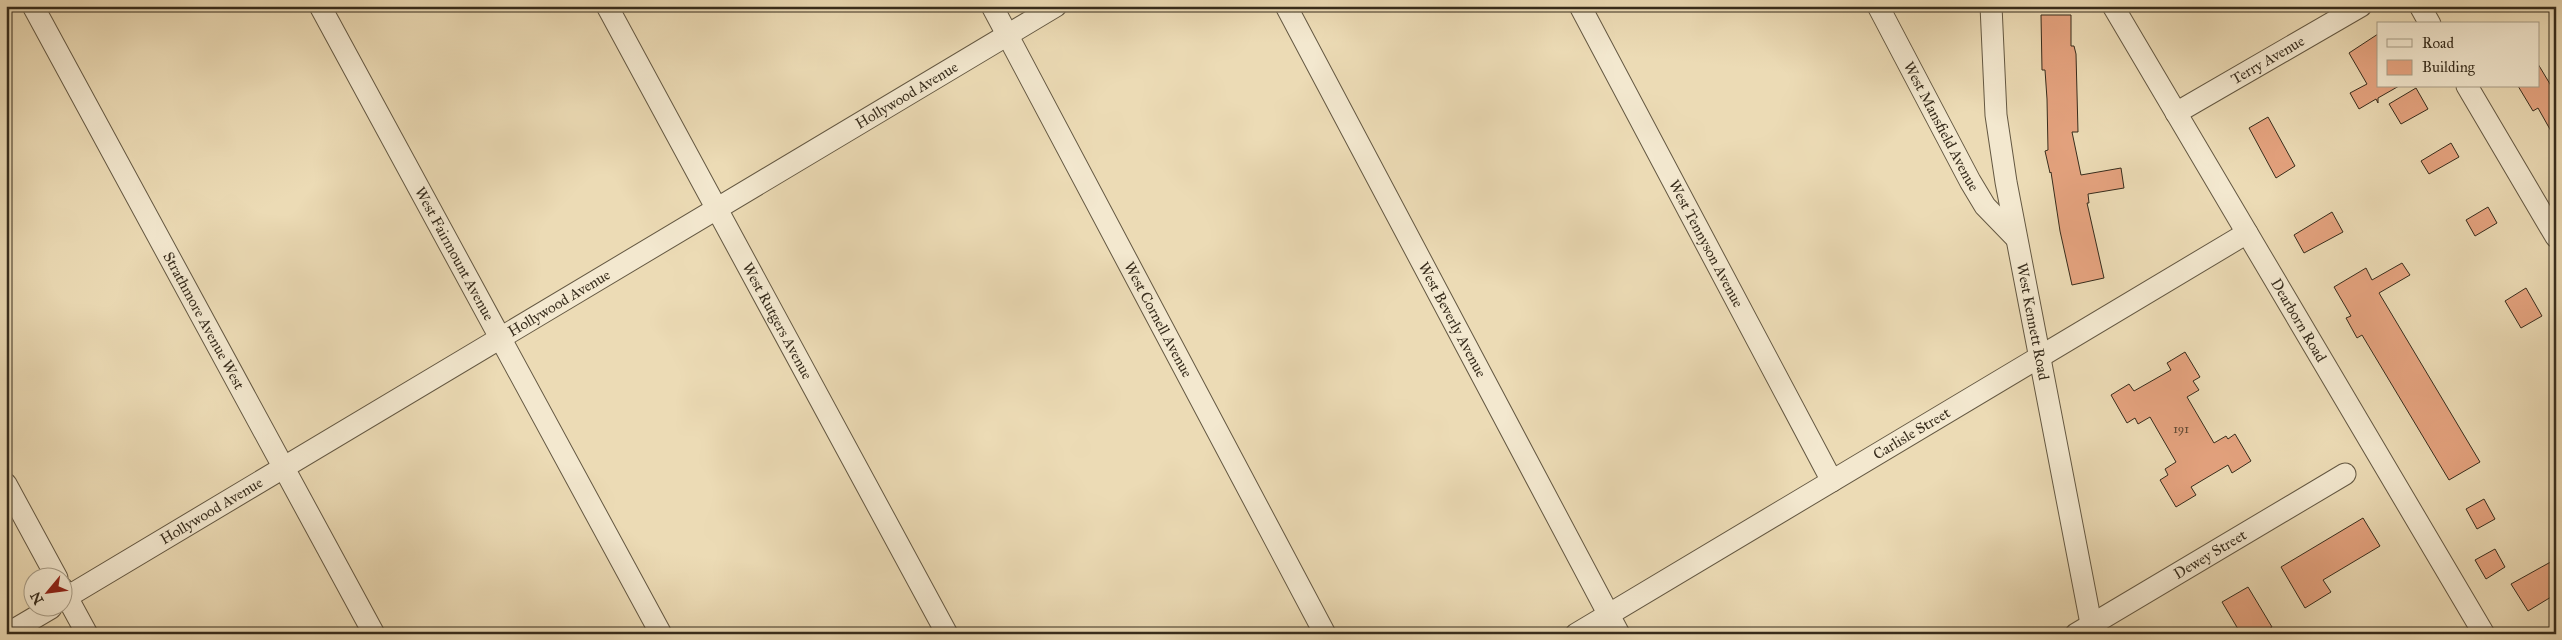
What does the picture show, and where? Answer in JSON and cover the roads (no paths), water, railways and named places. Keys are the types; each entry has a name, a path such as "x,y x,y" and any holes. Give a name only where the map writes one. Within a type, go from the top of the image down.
{"street":[{"name":"Strathmore Avenue West","path":"33,6 374,634"},
{"name":"West Fairmount Avenue","path":"320,6 660,634"},
{"name":"West Rutgers Avenue","path":"607,6 947,634"},
{"name":"West Cornell Avenue","path":"992,6 1325,634"},
{"name":"Hollywood Avenue","path":"72,592 284,468 1056,6"},
{"name":"West Beverly Avenue","path":"1286,6 1619,634"},
{"name":"West Tennyson Avenue","path":"1580,6 1832,481"},
{"name":"West Mansfield Avenue","path":"1878,6 1970,181 1985,206 2016,238"},
{"name":"West Kennett Road","path":"1991,6 1996,115 2016,238 2087,631"},
{"name":"Dearborn Road","path":"2113,6 2484,634"},
{"name":"Terry Avenue","path":"2176,113 2361,6"},
{"path":"2420,6 2429,22"},
{"path":"2468,88 2556,237"},
{"name":"Carlisle Street","path":"1576,634 2247,233"},
{"name":"Dewey Street","path":"2087,631 2345,474"},
{"path":"6,484 52,568"},
{"path":"72,613 87,634"},
{"name":"Hollywood Avenue","path":"7,634 31,618"}]}
